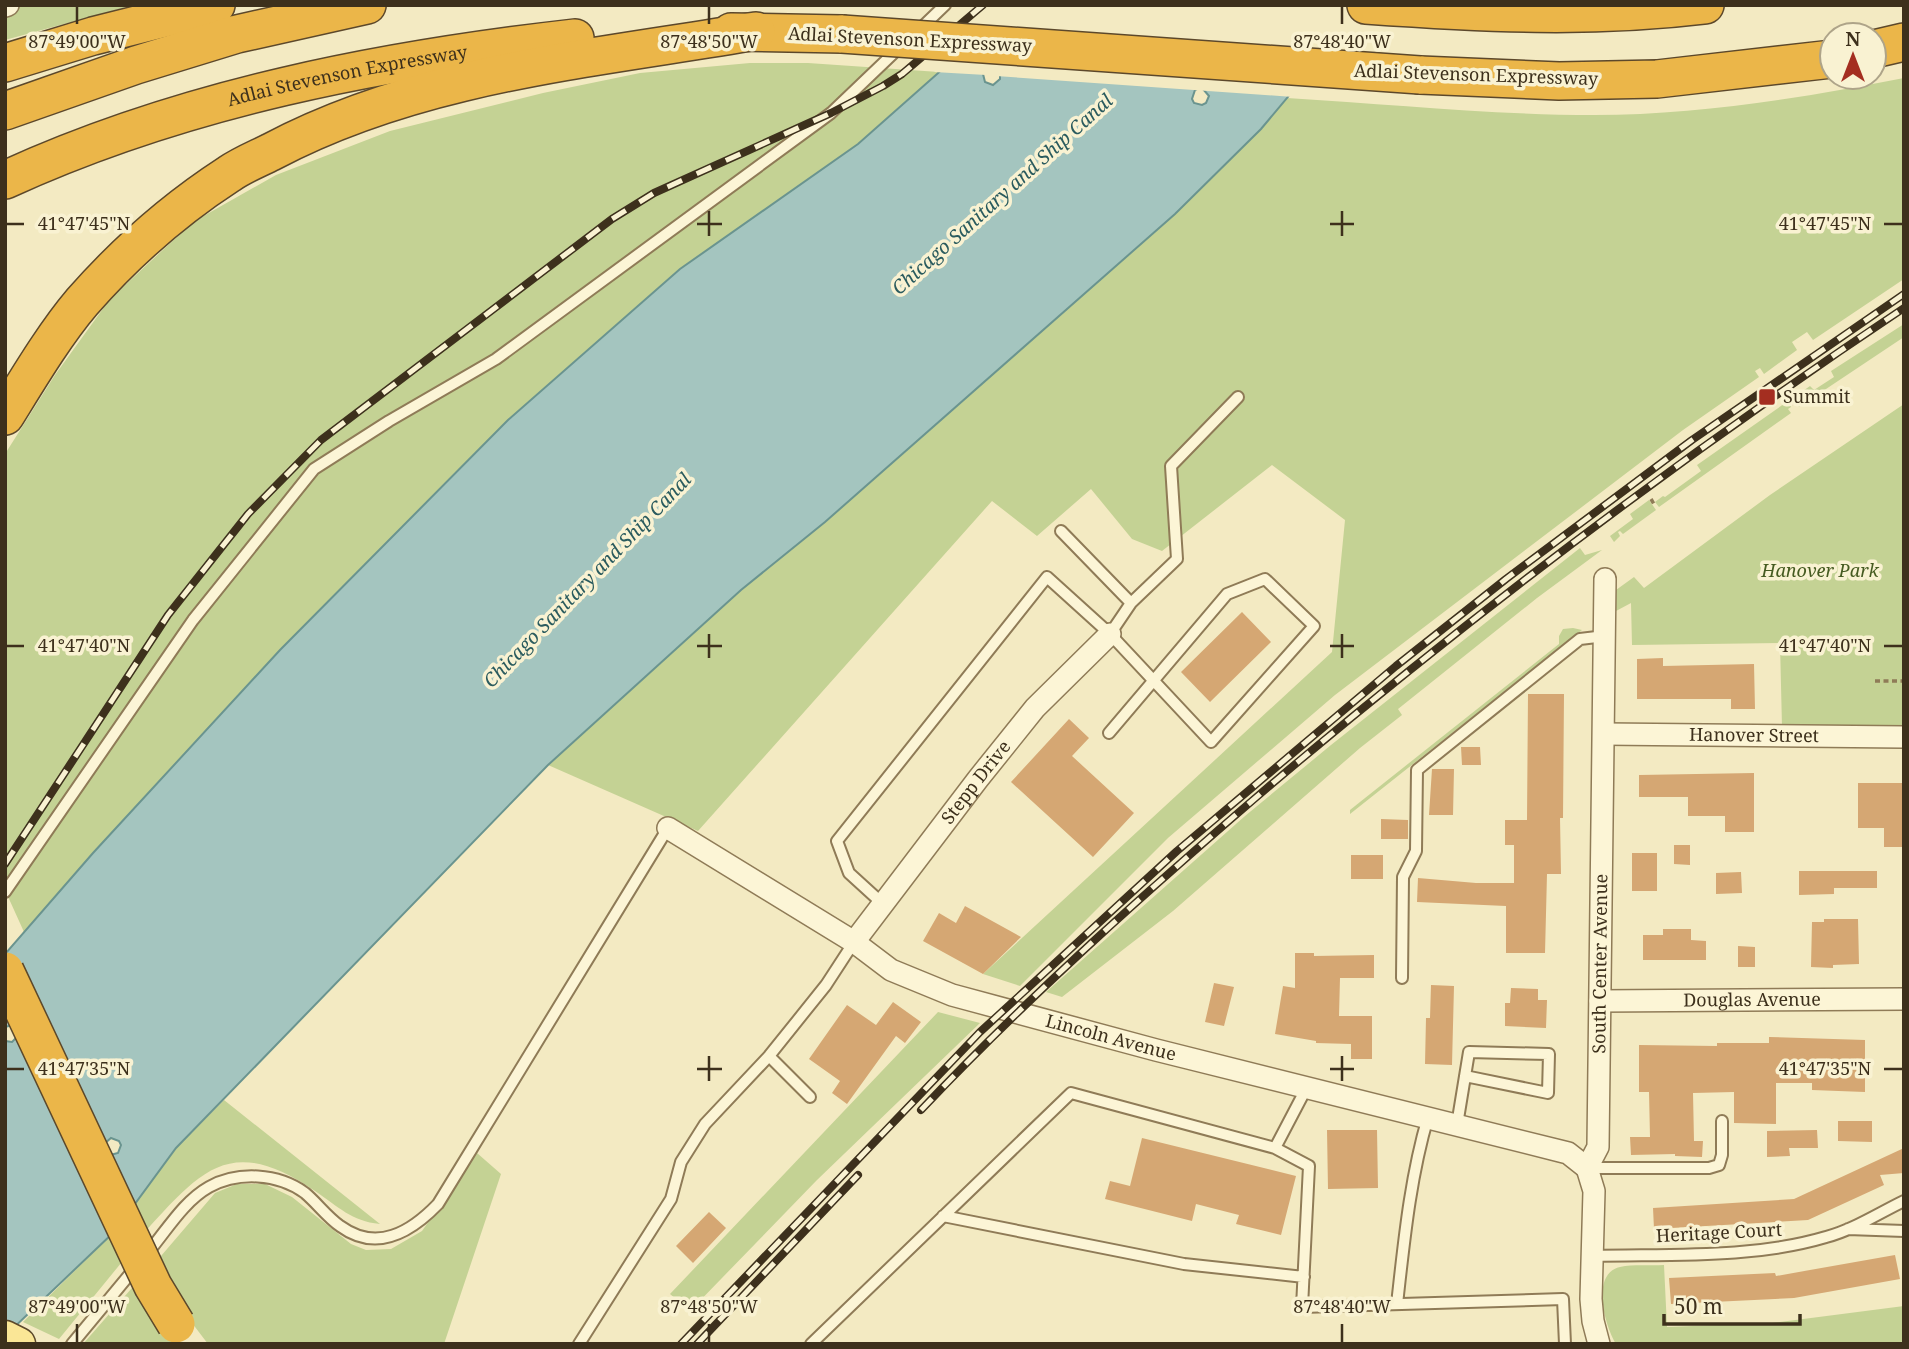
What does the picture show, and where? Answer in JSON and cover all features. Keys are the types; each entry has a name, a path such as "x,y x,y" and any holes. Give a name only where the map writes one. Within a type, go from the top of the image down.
{"highway":[{"path":"5,63 93,36 216,5"},
{"path":"5,111 136,65 237,34 367,5"},
{"path":"1366,5 1491,13 1598,14 1705,5"},
{"path":"5,416 82,303 157,226 230,173 305,134 385,103 496,74 756,31"},
{"name":"Adlai Stevenson Expressway","path":"5,180 122,134 317,78 439,55 581,37 756,31 842,34 1420,75 1559,81 1657,79 1818,60"},
{"path":"5,971 153,1286 184,1334"}],"main road":[{"path":"5,1337 19,1344"}],"street":[{"name":"South Center Avenue","path":"1587,1168 1598,1147 1605,579"},
{"name":"Stepp Drive","path":"854,942 1035,708 1110,634"},
{"name":"Hanover Street","path":"1604,734 1904,737"},
{"name":"Lincoln Avenue","path":"668,828 854,942 891,971 952,995 1568,1153 1587,1168"},
{"name":"Douglas Avenue","path":"1600,1001 1904,999"},
{"path":"1587,1168 1594,1191 1591,1299 1599,1344"}],"lane":[{"path":"5,892 193,620 314,469 389,421 496,359 831,113 944,5"},
{"path":"1110,634 1131,603 1177,559 1171,466 1238,397"},
{"path":"1061,531 1131,603"},
{"path":"883,904 849,873 837,842 1046,577 1110,634 1155,680 1211,742 1314,626 1265,579 1227,594 1155,680 1109,733"},
{"path":"1402,978 1403,877 1416,851 1417,770 1580,639 1605,636"},
{"path":"72,1344 192,1199 222,1182 257,1176 277,1180 307,1195 350,1233 366,1238 396,1236 422,1221 438,1204 668,828"},
{"path":"579,1344 671,1199 681,1162 705,1124 769,1056 826,985 854,942"},
{"path":"1457,1125 1465,1076 1469,1052 1549,1054 1548,1093 1465,1076"},
{"path":"769,1056 810,1097"},
{"path":"1275,1148 1307,1087"},
{"path":"811,1344 1071,1093 1275,1148 1309,1166 1302,1307 1563,1299 1565,1344"},
{"path":"1397,1304 1404,1239 1428,1117"},
{"path":"1587,1168 1709,1168 1718,1165 1722,1155 1722,1121"},
{"name":"Heritage Court","path":"1593,1256 1753,1251 1789,1247 1830,1236 1904,1202"},
{"path":"943,1216 1184,1264 1304,1276"},
{"name":"Heritage Court","path":"1845,1229 1904,1231"}],"path":[{"path":"1786,393 1794,405"},
{"path":"1875,681 1904,681"}],"green space":[{"path":"5,5 134,5 5,40"},
{"path":"750,63 808,63 939,72 858,144 680,269 508,420 280,650 24,932 5,890 5,454 55,375 110,299 193,222 276,175 390,131 543,93 640,73"},
{"path":"1904,78 1904,279 1813,340 1807,332 1792,342 1797,350 1764,374 1760,368 1755,371 1759,377 1683,430 1335,695 1168,838 1020,986 983,974 1332,652 1345,520 1272,465 1162,551 1132,539 1091,489 1037,536 992,501 698,831 548,765 741,590 825,522 1175,214 1261,129 1287,98 1517,113 1633,114 1711,109 1832,91 1888,91 1888,81"},
{"path":"1904,324 1904,337 1799,407 1793,398 1810,386 1814,390 1834,377 1831,371"},
{"path":"1788,401 1791,413 1659,507 1655,502 1701,471 1697,465"},
{"name":"Hanover Park","path":"1904,404 1904,725 1782,727 1780,643 1632,645 1631,603 1616,611 1616,590 1634,577 1644,588 1770,495"},
{"path":"1649,500 1656,510 1623,534 1618,532 1620,536 1614,542 1610,536 1633,519 1630,514"},
{"path":"1580,548 1585,555 1602,550 1398,709 1402,715 1360,748 1173,911 1062,997 1046,992 1245,816"},
{"path":"1563,629 1582,630 1350,814 1350,810 1559,644"},
{"path":"938,1012 980,1023 817,1180 690,1311 670,1294"},
{"path":"224,1100 380,1224 353,1216 286,1174 260,1164 238,1162 219,1167 200,1177 142,1235 130,1211 176,1148"},
{"path":"477,1153 501,1174 444,1344 208,1344 173,1298 155,1263 215,1193 237,1184 265,1184 292,1197 351,1244 366,1250 391,1249 422,1231"},
{"path":"115,1231 126,1257 59,1339 23,1322"},
{"path":"1664,1265 1667,1327 1772,1323 1904,1306 1904,1344 1616,1344 1605,1314 1605,1279 1620,1267"},
{"path":"138,1281 177,1344 83,1344"}],"water":[{"name":"Chicago Sanitary and Ship Canal","path":"1015,5 1365,5 1261,129 1175,214 825,522 741,590 548,765 176,1148 115,1231 5,1336 5,1041 12,1042 18,1036 13,1025 5,1027 5,954 93,853 280,650 508,420 680,269 858,144","holes":["994,68 1000,79 993,85 985,82 983,74","1203,89 1209,96 1206,103 1194,103 1192,99 1195,90","111,1138 119,1141 121,1145 118,1153 110,1155 104,1144"]}],"pier":[{"path":"1010,5 1368,5 1293,97 996,76 993,72 986,75 934,72"}],"building":[{"path":"1242,612 1271,642 1210,702 1181,672"},
{"path":"1663,658 1663,666 1754,664 1755,709 1731,709 1731,699 1637,699 1637,659"},
{"path":"1528,694 1564,694 1561,874 1547,874 1545,953 1506,953 1506,906 1417,902 1418,878 1514,883 1514,845 1505,845 1505,820 1527,820"},
{"path":"1069,719 1089,738 1072,756 1134,813 1093,857 1011,782"},
{"path":"1461,747 1480,747 1481,765 1462,765"},
{"path":"1432,769 1454,769 1453,815 1429,815"},
{"path":"1754,773 1754,832 1725,832 1725,816 1688,816 1688,797 1639,797 1639,775"},
{"path":"1858,783 1904,783 1903,847 1884,847 1884,828 1858,828"},
{"path":"1381,819 1408,820 1408,839 1381,839"},
{"path":"1674,845 1690,845 1690,865 1674,864"},
{"path":"1632,853 1657,853 1657,891 1632,891"},
{"path":"1351,855 1383,855 1383,879 1351,879"},
{"path":"1799,871 1877,871 1877,888 1834,888 1834,894 1799,895"},
{"path":"1741,872 1742,893 1716,894 1716,873"},
{"path":"965,906 1021,937 983,974 923,941 939,913 956,923"},
{"path":"1824,919 1858,919 1859,964 1833,965 1833,968 1811,967 1812,922 1824,922"},
{"path":"1663,929 1691,929 1691,940 1706,941 1706,960 1643,960 1643,935 1663,935"},
{"path":"1738,946 1755,947 1755,967 1738,967"},
{"path":"1295,953 1314,953 1314,956 1374,955 1374,978 1340,978 1339,1016 1372,1016 1372,1059 1351,1059 1351,1044 1316,1043 1275,1034 1283,986 1295,988"},
{"path":"1214,983 1234,987 1224,1026 1205,1022"},
{"path":"1431,985 1454,986 1452,1065 1425,1064 1426,1018 1430,1018"},
{"path":"1511,988 1538,989 1538,1000 1547,1000 1546,1028 1505,1026 1505,1003 1510,1003"},
{"path":"893,1002 921,1022 905,1043 896,1036 847,1104 832,1093 840,1081 809,1059 847,1005 876,1025"},
{"path":"1769,1037 1865,1040 1865,1092 1812,1090 1812,1083 1776,1083 1776,1124 1734,1123 1734,1092 1693,1093 1694,1141 1703,1141 1702,1157 1675,1154 1631,1155 1630,1137 1650,1137 1649,1092 1639,1092 1639,1045 1717,1046 1717,1043 1769,1043"},
{"path":"1838,1121 1872,1121 1872,1142 1838,1141"},
{"path":"1327,1130 1377,1130 1378,1188 1328,1189"},
{"path":"1817,1130 1818,1148 1789,1148 1790,1156 1767,1157 1767,1131"},
{"path":"1142,1138 1296,1176 1281,1235 1236,1224 1239,1215 1196,1204 1192,1221 1105,1199 1110,1181 1130,1186"},
{"path":"1904,1148 1904,1173 1880,1175 1884,1185 1808,1220 1654,1229 1653,1208 1794,1199"},
{"path":"709,1212 726,1228 693,1263 676,1246"},
{"path":"1895,1255 1900,1279 1794,1298 1671,1304 1669,1278 1775,1273 1776,1276"}],"railway":[{"path":"5,864 168,615 248,514 321,440 612,219 654,193 831,113 883,86 902,74 983,5"},
{"path":"681,1344 980,1032 1177,851 1396,666 1506,579 1692,440 1904,294"},
{"path":"921,1110 1004,1026 1134,905 1267,788 1421,661 1658,480 1904,308"},
{"path":"697,1344 858,1175"}],"place":[{"name":"Summit","path":"1767,397"}]}
